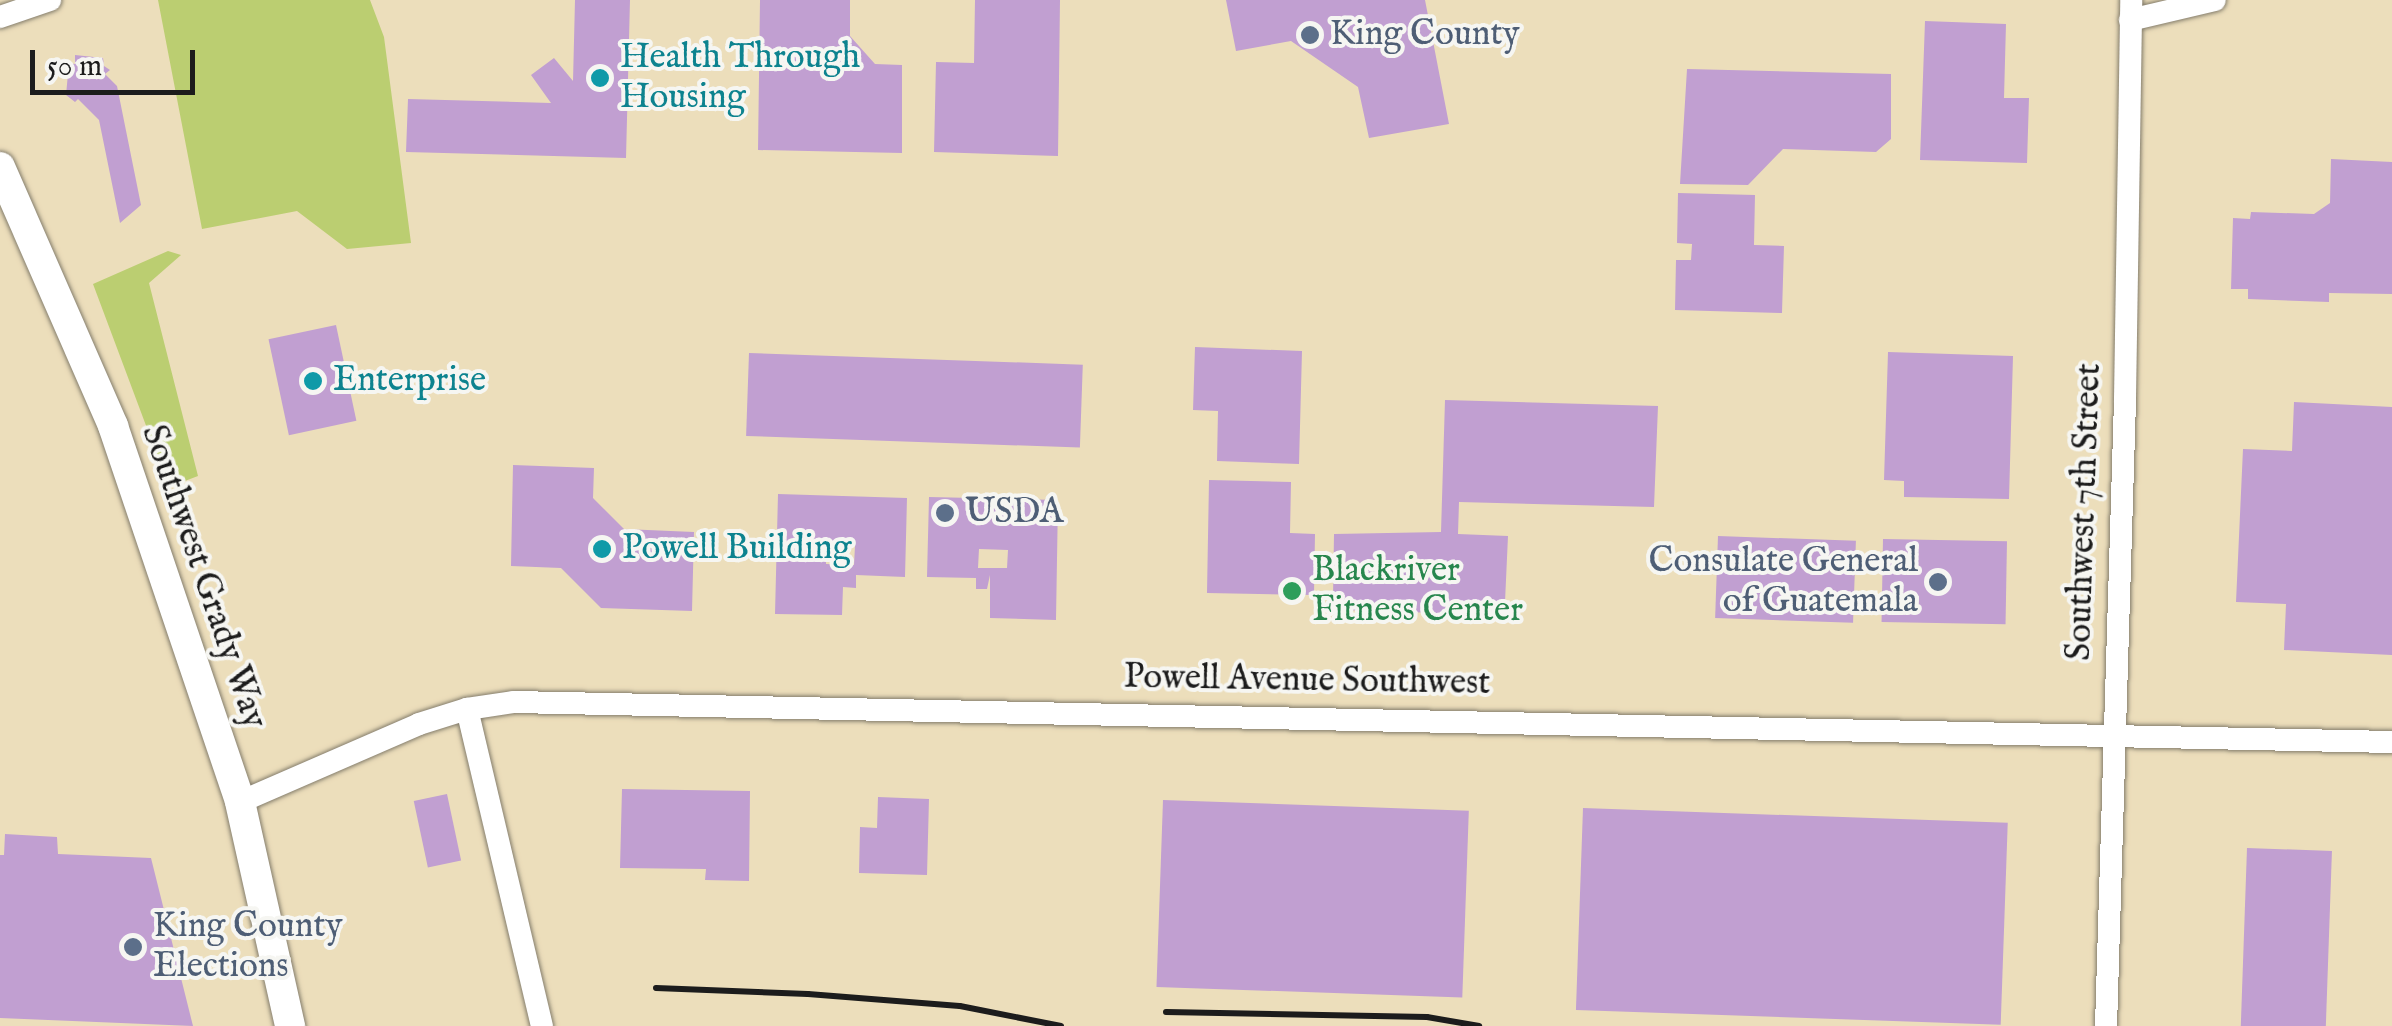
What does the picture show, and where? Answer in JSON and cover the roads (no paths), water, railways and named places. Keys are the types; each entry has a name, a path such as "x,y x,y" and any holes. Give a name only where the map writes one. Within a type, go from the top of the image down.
{"main road":[{"name":"Southwest Grady Way","path":"0,167 112,426 240,802 290,1026"}],"street":[{"path":"0,17 50,0"},
{"path":"2130,10 2215,0"},
{"name":"Southwest 7th Street","path":"2106,1026 2125,384 2130,10"},
{"name":"Powell Avenue Southwest","path":"240,802 419,724 467,709 514,702 2392,742"},
{"path":"467,709 542,1026"}],"railway":[{"path":"656,988 960,1006 1061,1026"},
{"path":"1166,1012 1427,1017 1479,1026"}],"place":[{"name":"King County","path":"1310,35"},
{"name":"Health Through Housing","path":"600,78"},
{"name":"Enterprise","path":"313,381"},
{"name":"USDA","path":"945,513"},
{"name":"Powell Building","path":"602,549"},
{"name":"Consulate General of Guatemala","path":"1938,582"},
{"name":"Blackriver Fitness Center","path":"1292,591"},
{"name":"King County Elections","path":"133,947"}]}
